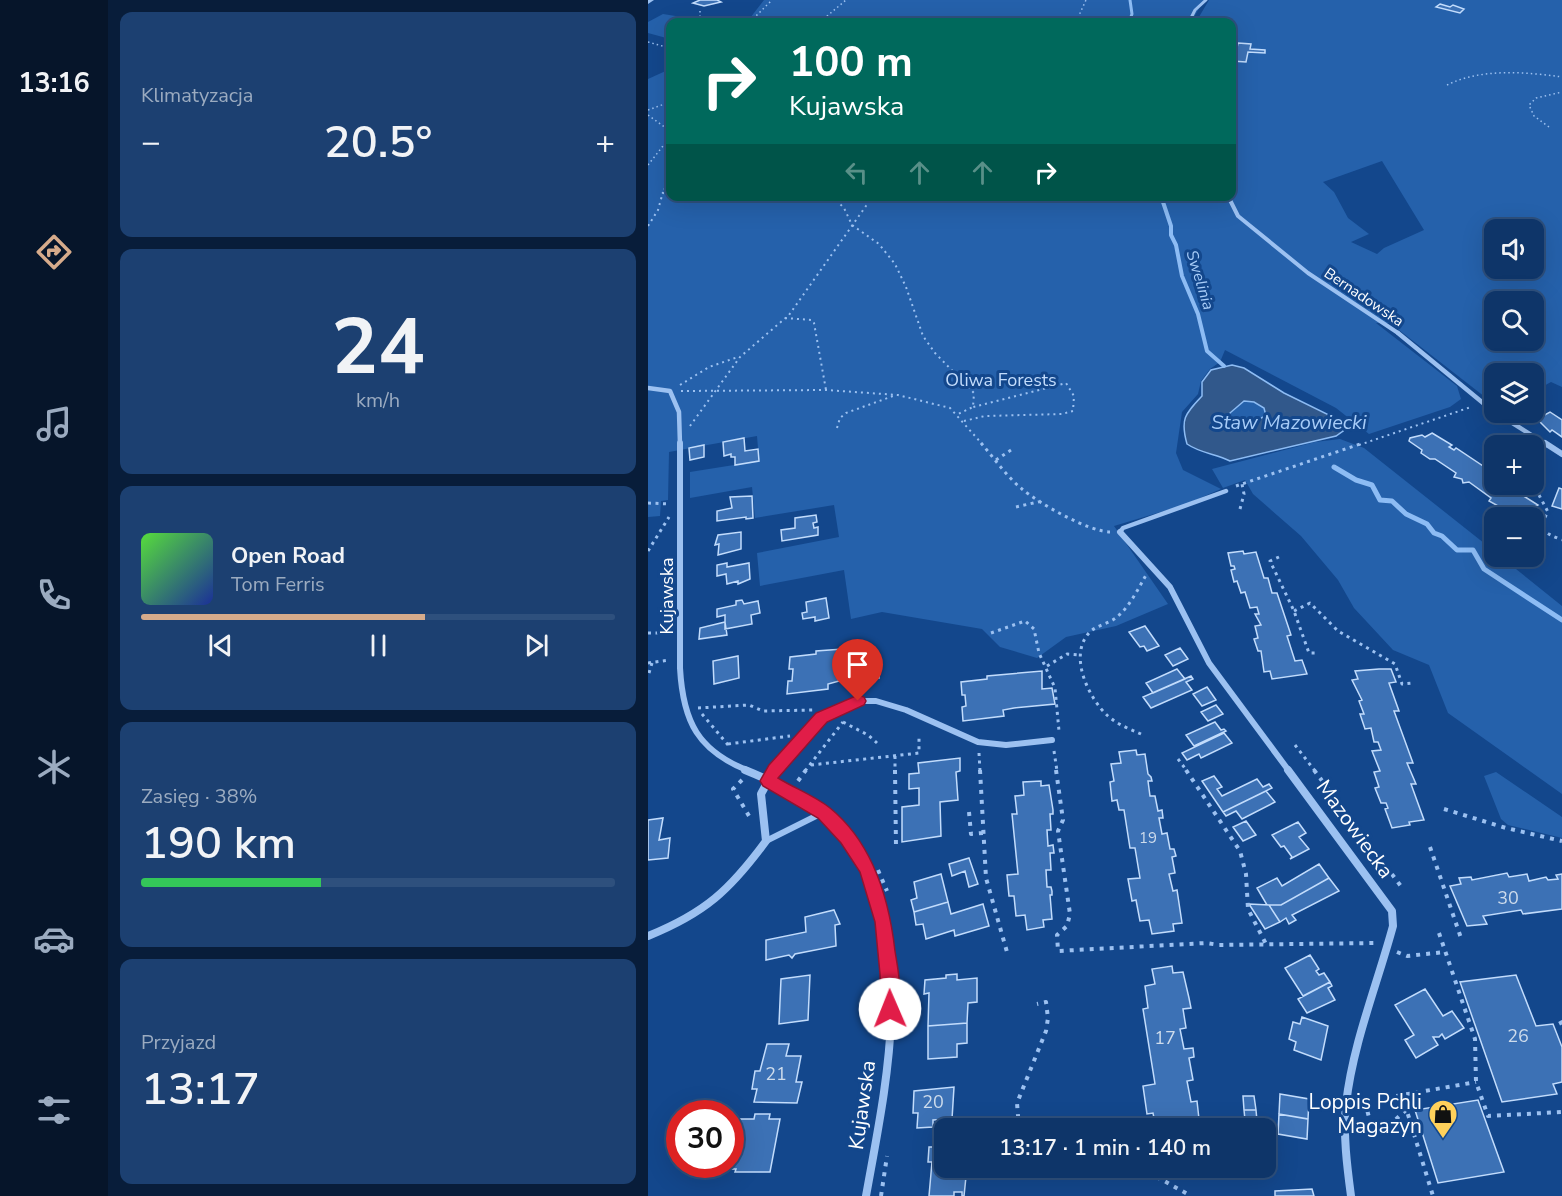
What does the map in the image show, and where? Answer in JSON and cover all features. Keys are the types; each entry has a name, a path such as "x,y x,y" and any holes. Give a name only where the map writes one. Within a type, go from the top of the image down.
{"street":[{"name":"Bernadowska","path":"1398,333 1484,405"},
{"path":"648,388 670,391"},
{"name":"Kujawska","path":"670,391 679,412 680,440 683,633 680,692 693,728 727,763 768,781 824,813 847,838 867,868 876,891 883,922 889,974 889,1037 881,1114 866,1196"},
{"name":"Bernadowska","path":"1512,423 1562,454"},
{"name":"Mazowiecka","path":"1120,532 1152,566 1177,598 1209,663 1392,911 1393,926 1362,1025 1346,1105 1345,1151 1351,1196"},
{"path":"648,936 669,928 715,903 739,878 766,841 761,794 774,770 807,732 822,717 831,712 858,701 878,702 978,742 1009,745 1052,740"}],"lane":[{"path":"1191,18 1195,10 1206,0"},
{"name":"Bernadowska","path":"1230,201 1238,216 1290,259 1398,333"},
{"path":"1120,532 1123,528 1226,490"},
{"path":"766,841 824,813"}],"path":[{"path":"754,18 772,0"},
{"path":"825,18 846,0"},
{"path":"1078,18 1086,0"},
{"path":"700,11 700,17 703,18"},
{"path":"648,42 666,46"},
{"path":"1447,85 1467,78 1513,74 1562,77"},
{"path":"1549,127 1534,116 1530,105 1536,98 1562,92"},
{"path":"648,110 666,103"},
{"path":"648,116 666,127"},
{"path":"648,165 666,142"},
{"path":"648,226 658,210 666,183"},
{"path":"837,201 844,208 852,225 879,244 895,264 923,336 935,353 974,393 973,406"},
{"path":"680,440 740,357 784,318 807,292 869,201"},
{"path":"784,318 812,320 814,323 826,390"},
{"path":"670,391 709,368 740,357"},
{"path":"958,414 973,406 1066,383 1073,390 1075,406 1073,411 1062,414 985,416 964,421"},
{"path":"670,391 826,390 898,394 950,408 958,414 1022,489 1102,532 1120,532"},
{"path":"837,428 840,418 846,412 898,394"},
{"path":"1240,509 1244,494 1242,484 1364,440 1481,403"},
{"path":"996,460 1014,448"},
{"path":"1539,495 1548,512 1541,527 1548,534 1562,540"},
{"path":"1017,507 1042,501"},
{"path":"648,502 680,504"},
{"path":"648,551 662,526 680,504"},
{"path":"1279,557 1270,561 1294,611 1309,653 1319,652"},
{"path":"1141,734 1127,729 1097,706 1089,688 1080,655 1086,638 1093,629 1122,612 1152,566"},
{"path":"1310,603 1311,598"},
{"path":"1294,611 1310,603"},
{"path":"1310,603 1338,631 1395,664 1402,684 1412,683"},
{"path":"991,633 1025,621 1034,629 1039,653 1047,666 1055,688 1059,725"},
{"path":"648,633 683,633"},
{"path":"1047,666 1067,654 1080,655"},
{"path":"649,673 650,663 681,658"},
{"path":"733,749 706,722 698,708 749,705 763,711 831,712"},
{"path":"774,770 797,781 843,722 868,735 877,743"},
{"path":"727,744 807,732"},
{"path":"811,765 919,753 919,737"},
{"path":"978,742 986,878 1007,952"},
{"path":"1295,745 1403,889"},
{"path":"895,756 896,846"},
{"path":"1054,756 1063,820 1058,831 1070,914 1067,926 1057,935 1058,951 1206,943 1219,945 1377,943 1407,956 1445,952"},
{"path":"1178,759 1224,824 1240,851 1246,874 1248,909 1266,944"},
{"path":"1444,808 1506,828 1562,841"},
{"path":"969,812 971,834 983,833"},
{"path":"1430,847 1462,941"},
{"path":"1439,933 1475,1039 1476,1082 1488,1116 1562,1112"},
{"path":"1018,1118 1017,1103 1046,1031 1048,1018 1046,1002 1037,1004"},
{"path":"1371,1101 1476,1082"},
{"path":"1402,1095 1433,1196"},
{"path":"1365,1102 1371,1125 1394,1122 1406,1110"},
{"path":"1159,1178 1191,1196"}],"green space":[{"path":"764,0 1204,0 1193,18 750,18"},
{"name":"Oliwa Forests","path":"1209,0 1562,0 1562,387 1551,382 1544,386 1544,363 1484,363 1484,396 1390,323 1376,323 1457,386 1461,399 1450,407 1369,434 1336,408 1225,350 1220,362 1210,369 1201,381 1198,394 1182,412 1176,453 1183,470 1221,489 1184,505 1114,526 1168,604 1116,626 1066,637 1037,658 1000,647 982,629 882,612 851,619 844,570 760,586 757,553 839,537 834,505 755,518 752,487 690,498 690,472 759,461 757,436 669,452 668,500 661,501 660,516 648,517 648,79 666,71 666,201 1236,201 1236,18 1198,18","holes":["1382,161 1424,230 1384,248 1377,254 1351,242 1369,234 1348,218 1334,192 1323,182"]},
{"path":"663,14 688,18 666,18 666,38 648,33 648,22"},
{"path":"1244,401 1254,402 1264,408 1266,416 1244,425 1230,422 1231,413"},
{"path":"1340,439 1364,448 1484,543 1484,567 1513,567 1562,606 1562,794 1448,713 1429,665 1393,650 1354,608 1338,580 1301,536 1253,494 1245,480 1223,488 1212,469 1315,442"},
{"path":"1496,772 1562,817 1562,838 1508,825 1501,819 1484,776"}],"water":[{"name":"Staw Mazowiecki","path":"1232,365 1244,368 1284,393 1331,416 1343,431 1336,436 1230,461 1197,449 1187,444 1184,423 1188,413 1202,396 1202,382 1211,370","holes":["1244,401 1254,402 1264,408 1266,416 1244,425 1230,422 1230,413"]}],"building":[{"path":"700,0 721,2 704,6 693,3"},
{"path":"1440,4 1464,9 1460,13 1436,7"},
{"path":"1238,43 1251,44 1250,49 1265,50 1265,53 1248,52 1246,62 1236,61"},
{"path":"1550,412 1562,420 1562,437 1552,430 1550,432 1541,423 1544,423 1544,415"},
{"path":"1432,433 1452,445 1449,447 1454,450 1456,448 1484,467 1484,493 1469,482 1463,483 1462,479 1454,477 1456,473 1421,453 1422,450 1409,441 1410,438 1422,435 1425,437"},
{"path":"744,438 745,451 758,449 759,461 735,465 735,457 731,457 731,454 724,456 723,442"},
{"path":"704,445 704,457 690,460 689,448"},
{"path":"1559,488 1562,489 1562,509 1552,506"},
{"path":"1487,495 1522,495 1538,505 1535,507 1500,507 1489,501 1491,498"},
{"path":"752,496 753,518 717,521 717,511 732,508 730,497"},
{"path":"816,515 817,522 813,523 814,528 818,527 818,535 782,541 781,530 795,528 795,518"},
{"path":"741,532 741,549 718,555 719,544 715,545 718,535"},
{"path":"1243,551 1244,554 1256,552 1264,578 1268,578 1272,593 1277,593 1291,635 1287,636 1295,661 1302,660 1307,674 1272,679 1270,671 1264,672 1261,651 1258,651 1254,639 1258,638 1255,626 1261,625 1255,614 1259,614 1257,607 1250,608 1245,592 1241,593 1237,581 1234,582 1231,570 1235,569 1231,566 1228,553"},
{"path":"727,563 727,567 749,563 750,579 738,584 738,581 727,584 726,574 717,576 717,565"},
{"path":"826,598 829,618 815,621 815,617 803,619 802,613 807,612 806,602"},
{"path":"742,600 744,604 758,601 760,613 751,615 752,624 725,629 725,615 717,617 717,609 736,605 736,601"},
{"path":"725,622 727,635 699,639 700,628"},
{"path":"1145,626 1159,646 1147,651 1144,646 1140,647 1129,632"},
{"path":"871,647 869,663 879,662 879,678 839,681 828,684 828,689 787,694 788,681 792,681 793,669 789,669 790,657 816,654 816,651"},
{"path":"1180,648 1188,659 1173,666 1165,655"},
{"path":"738,656 739,678 714,684 713,661"},
{"path":"1177,669 1185,679 1153,693 1146,683"},
{"path":"1391,669 1396,682 1389,683 1399,711 1394,711 1413,763 1407,763 1416,784 1411,784 1424,820 1392,828 1385,809 1388,808 1386,803 1381,803 1375,788 1379,787 1374,772 1380,771 1372,751 1381,750 1378,742 1374,742 1371,728 1365,729 1360,714 1364,714 1359,701 1362,700 1352,680 1358,679 1355,671"},
{"path":"1042,671 1042,689 1052,688 1055,704 1003,710 1004,716 963,721 962,707 966,706 961,682 987,679 987,676"},
{"path":"1191,676 1193,679 1186,682 1192,690 1151,708 1143,697"},
{"path":"1207,687 1216,700 1202,706 1193,694"},
{"path":"1216,705 1223,714 1208,721 1201,712"},
{"path":"1215,722 1221,730 1226,731 1194,746 1186,735"},
{"path":"1224,733 1232,743 1201,758 1199,754 1187,760 1182,753"},
{"path":"1136,750 1137,755 1145,754 1148,774 1152,781 1148,781 1150,796 1155,796 1158,811 1162,810 1163,818 1159,818 1162,834 1167,833 1170,849 1174,849 1176,856 1172,857 1175,873 1169,874 1173,891 1177,890 1182,923 1173,924 1174,931 1152,934 1149,920 1140,921 1136,900 1132,901 1128,879 1140,878 1135,848 1130,848 1124,810 1119,810 1117,800 1112,801 1110,782 1114,781 1111,764 1121,763 1119,752"},
{"path":"960,758 960,771 956,772 958,800 940,802 941,836 902,842 902,807 919,805 919,788 909,789 909,774 919,773 918,763"},
{"path":"1214,776 1222,787 1217,789 1222,796 1257,779 1263,787 1269,784 1272,788 1223,812 1202,781"},
{"path":"1041,781 1041,786 1049,785 1053,810 1053,814 1050,814 1051,830 1047,830 1048,846 1053,845 1054,853 1050,853 1051,870 1046,870 1047,887 1051,887 1052,891 1050,895 1052,919 1043,920 1044,927 1027,930 1025,915 1016,916 1014,896 1009,896 1007,875 1018,874 1012,814 1017,814 1015,796 1024,795 1023,782"},
{"path":"1266,791 1275,802 1242,819 1236,811 1226,816 1223,812"},
{"path":"663,818 659,840 670,838 668,858 648,860 648,820"},
{"path":"1246,821 1256,835 1243,841 1233,827"},
{"path":"1298,822 1306,833 1299,837 1309,849 1290,859 1292,857 1284,846 1281,847 1272,835"},
{"path":"969,858 978,884 969,887 965,871 952,876 949,864"},
{"path":"1319,864 1329,878 1281,905 1267,905 1257,888 1277,878 1282,886"},
{"path":"1507,873 1509,877 1527,874 1529,881 1546,877 1548,880 1558,879 1556,875 1562,874 1562,909 1523,914 1521,910 1483,916 1487,924 1467,926 1450,886 1461,884 1459,878 1471,877 1472,880"},
{"path":"941,874 948,902 914,912 911,900 917,898 914,882"},
{"path":"1329,878 1339,891 1292,915 1296,920 1289,924 1286,918 1280,922 1269,905 1281,905"},
{"path":"948,902 951,914 983,904 989,926 955,936 954,930 926,939 923,924 916,925 914,912"},
{"path":"1249,904 1269,905 1280,922 1265,929"},
{"path":"834,910 840,924 835,925 836,946 795,954 792,958 789,955 766,960 766,940 806,932 805,917"},
{"path":"1310,955 1319,969 1316,971 1319,975 1324,973 1330,982 1303,996 1285,968"},
{"path":"1172,966 1173,973 1183,972 1191,1008 1183,1009 1186,1028 1180,1029 1184,1049 1193,1048 1194,1057 1189,1058 1193,1080 1187,1081 1191,1102 1197,1101 1199,1118 1154,1118 1153,1113 1147,1114 1143,1086 1155,1084 1143,1009 1148,1008 1145,986 1155,984 1152,969"},
{"path":"957,974 957,980 977,978 977,1002 968,1003 967,1023 928,1026 929,993 924,994 925,980 946,978 946,975"},
{"path":"810,975 808,1020 779,1024 781,979"},
{"path":"1516,975 1536,1026 1553,1024 1562,1047 1562,1082 1553,1084 1557,1094 1502,1102 1460,982"},
{"path":"1330,982 1332,986 1328,988 1335,1000 1307,1013 1298,999"},
{"path":"1425,989 1443,1016 1452,1011 1464,1028 1445,1039 1442,1034 1439,1037 1433,1037 1438,1045 1416,1058 1405,1040 1414,1035 1395,1005"},
{"path":"1302,1017 1328,1026 1321,1060 1294,1050 1296,1042 1289,1039 1293,1022 1300,1024"},
{"path":"967,1023 967,1043 957,1044 957,1057 928,1059 928,1026"},
{"path":"767,1044 789,1044 786,1056 801,1056 796,1082 802,1082 797,1103 754,1102 757,1089 752,1089 755,1071 760,1071"},
{"path":"954,1087 952,1118 934,1118 933,1127 917,1128 918,1113 913,1113 914,1091"},
{"path":"1280,1094 1309,1099 1308,1119 1279,1114"},
{"path":"1243,1096 1254,1096 1256,1110 1244,1110"},
{"path":"1478,1100 1504,1172 1438,1183 1415,1110"},
{"path":"1244,1110 1256,1110 1257,1118 1245,1118"},
{"path":"755,1114 770,1114 769,1119 780,1119 770,1172 744,1172 744,1119 754,1119"},
{"path":"1279,1114 1308,1119 1307,1139 1278,1134"},
{"path":"929,1147 934,1147 934,1178 966,1178 964,1196 962,1192 954,1192 954,1196 929,1196 932,1162 928,1162"},
{"path":"1312,1189 1314,1196 1275,1196 1275,1191"}],"waterway":[{"name":"Swelinia","path":"1130,0 1130,18"},
{"name":"Swelinia","path":"1163,201 1171,226 1171,235 1176,245 1182,276 1198,314 1207,351 1224,366"},
{"name":"Swelinia","path":"1334,467 1356,480 1372,485 1380,500 1392,501 1406,514 1427,524 1434,533 1442,536 1457,550 1473,550 1484,569 1562,620"}],"place":[{"name":"Loppis Pchli Magazyn","path":"1443,1140"}],"route":[{"path":"858,701 822,717 774,770 768,781 824,813 847,838 867,868 876,891 883,922 889,974 890,1009"}]}
